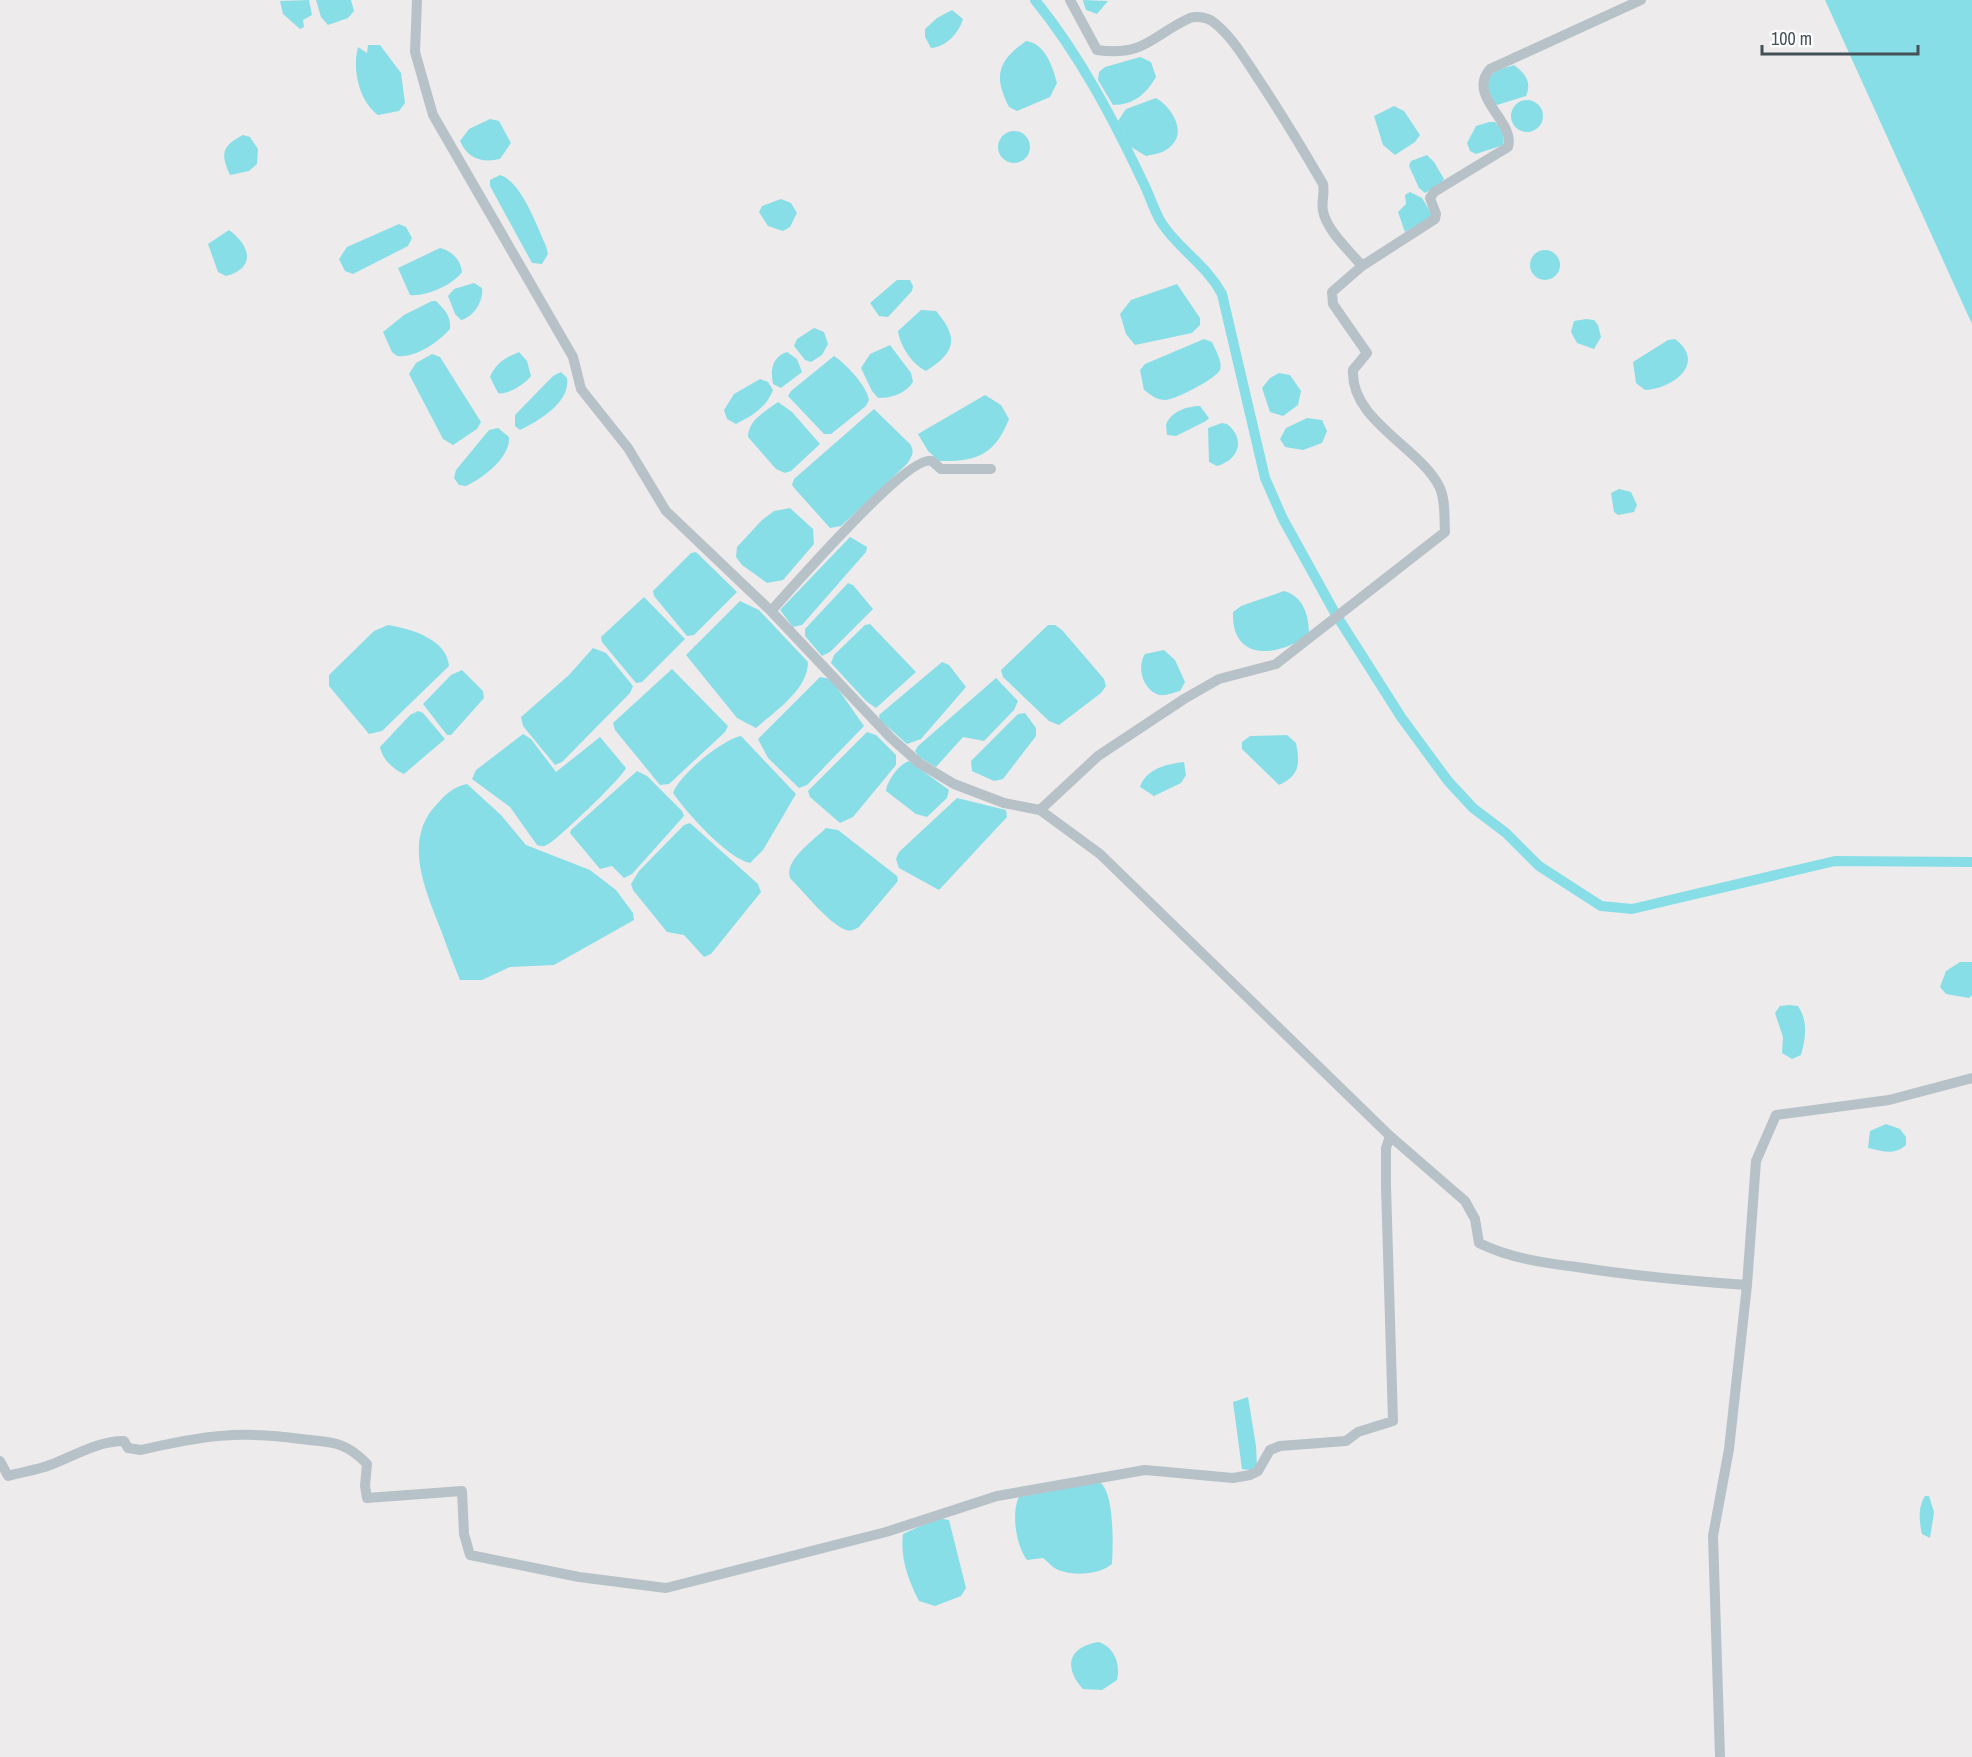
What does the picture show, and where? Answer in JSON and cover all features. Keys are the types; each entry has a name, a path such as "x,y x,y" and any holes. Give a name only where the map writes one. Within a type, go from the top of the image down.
{"street":[{"path":"417,0 415,51 433,115 573,357 581,389 628,448 666,511 771,611 890,737 920,763 964,788 1004,803 1040,810 1100,854 1390,1136 1465,1201 1475,1219 1479,1243 1492,1250 1542,1262 1608,1272 1747,1285"},
{"path":"1070,0 1097,50 1115,52 1141,47 1191,18 1210,20 1237,47 1281,113 1323,184 1326,195 1322,208 1325,221 1362,266"},
{"path":"1040,810 1098,756 1184,699 1219,679 1276,664 1331,624 1445,532 1440,488 1417,459 1382,429 1356,390 1352,380 1353,370 1366,353 1333,304 1332,292 1362,266 1435,219 1436,214 1430,198 1434,192 1508,147 1508,135 1482,87 1484,75 1490,69 1641,0"},
{"path":"771,611 873,502 921,462 932,462 941,469 990,469"},
{"path":"1720,1757 1713,1536 1729,1449 1747,1285 1756,1161 1776,1115 1889,1100 1972,1078"},
{"path":"0,1461 8,1476 48,1466 88,1448 118,1441 123,1441 128,1448 141,1450 231,1433 275,1434 328,1440 356,1452 367,1464 365,1486 367,1498 462,1491 464,1534 470,1555 579,1577 666,1588 886,1532 997,1496 1145,1470 1233,1478 1251,1475 1258,1471 1264,1455 1280,1446 1346,1441 1358,1432 1393,1421 1386,1186 1386,1148 1390,1136"}],"water":[{"path":"309,0 312,15 303,20 304,27 300,29 283,14 280,1"},
{"path":"316,0 351,0 354,11 348,18 328,25 321,17"},
{"path":"1083,0 1108,1 1097,14 1086,10"},
{"path":"1825,0 1972,0 1972,324"},
{"path":"952,10 963,19 958,29 947,42 931,48 925,37 925,29 937,18"},
{"path":"1026,41 1033,43 1043,51 1057,83 1050,97 1017,111 1009,107 1004,96 1000,78 1001,70 1009,55"},
{"path":"368,45 380,45 401,73 405,103 399,111 378,115 366,102 359,84 356,56 358,47 367,53"},
{"path":"1140,57 1151,62 1156,77 1148,89 1133,101 1113,105 1098,80 1099,72 1105,67"},
{"path":"1514,65 1528,82 1526,96 1497,105 1493,103 1486,82 1495,71"},
{"path":"1156,98 1171,112 1178,132 1169,148 1146,156 1131,147 1118,121 1126,109"},
{"path":"1527,100 1538,105 1543,116 1538,127 1527,132 1516,127 1511,116 1516,105"},
{"path":"1394,106 1404,111 1420,135 1415,142 1395,155 1383,145 1374,116"},
{"path":"490,119 499,121 511,143 500,159 482,160 471,156 460,141 469,129"},
{"path":"1495,122 1499,127 1503,136 1503,145 1476,154 1470,151 1467,143 1476,126"},
{"path":"1014,131 1025,136 1030,147 1025,158 1014,163 1003,158 998,147 1003,136"},
{"path":"243,135 250,137 258,149 257,164 249,171 230,175 225,161 225,151 231,143"},
{"path":"1427,155 1444,179 1425,193 1419,188 1409,166 1411,161"},
{"path":"500,175 515,186 533,216 548,254 542,264 532,263 490,186 490,180"},
{"path":"1410,192 1422,198 1433,216 1405,232 1398,212 1406,204 1405,195"},
{"path":"781,199 791,203 797,213 790,227 783,231 768,226 759,212 762,206"},
{"path":"399,224 406,227 412,238 408,246 353,274 345,271 339,259 347,247"},
{"path":"229,230 242,243 247,256 242,268 226,276 218,272 208,244"},
{"path":"440,248 455,257 462,272 438,289 410,295 398,268"},
{"path":"1545,250 1556,254 1560,265 1556,276 1545,280 1534,276 1530,265 1534,254"},
{"path":"897,280 910,280 913,286 912,291 888,317 879,316 870,303"},
{"path":"474,283 482,288 480,303 474,312 461,320 455,314 448,296 454,289"},
{"path":"1177,284 1200,318 1200,325 1192,333 1135,345 1126,334 1120,314 1131,300"},
{"path":"436,301 447,313 450,329 419,352 397,356 392,352 383,332 404,315"},
{"path":"921,310 936,311 951,337 948,351 926,371 908,354 901,343 898,331"},
{"path":"1594,320 1598,325 1601,337 1594,349 1577,343 1571,332 1574,321"},
{"path":"814,328 824,332 828,344 822,355 811,362 805,360 794,346 797,339"},
{"path":"1204,339 1212,342 1218,356 1221,367 1217,374 1195,388 1166,400 1156,398 1144,390 1140,370 1145,364"},
{"path":"1675,339 1684,348 1688,357 1687,365 1675,380 1656,389 1645,390 1636,383 1633,362 1668,340"},
{"path":"890,345 911,373 913,382 906,390 898,394 878,398 861,368 870,354"},
{"path":"519,352 527,361 531,376 516,388 498,393 490,377 492,372 510,356"},
{"path":"787,352 797,359 802,372 781,388 773,384 772,369 778,357"},
{"path":"432,354 440,357 481,422 477,429 453,445 443,439 409,374 416,363"},
{"path":"834,356 855,376 869,400 866,406 831,434 824,434 788,396 791,391"},
{"path":"561,372 567,378 567,387 559,403 544,416 520,430 515,426 515,415 553,376"},
{"path":"1279,373 1290,375 1301,391 1298,405 1283,416 1270,412 1262,388 1270,378"},
{"path":"760,379 768,382 773,390 767,402 736,424 727,419 724,410 734,394"},
{"path":"985,395 1001,405 1009,419 997,441 983,454 974,458 939,461 928,451 918,434"},
{"path":"778,402 792,412 820,444 791,471 785,473 776,469 748,437 754,421"},
{"path":"1200,406 1209,418 1206,421 1176,436 1167,435 1166,425 1175,413"},
{"path":"874,409 910,444 913,452 907,464 841,526 830,528 792,485 794,479"},
{"path":"1307,418 1322,420 1327,431 1322,443 1303,450 1285,447 1280,439 1286,428"},
{"path":"1222,423 1227,424 1233,430 1238,442 1231,459 1217,466 1209,462 1208,428"},
{"path":"498,428 509,437 505,452 487,473 466,486 459,485 454,478 456,470 489,430"},
{"path":"1619,489 1631,492 1637,505 1634,512 1618,515 1614,512 1611,493"},
{"path":"790,508 813,529 814,544 783,580 767,583 742,565 736,557 737,547 762,520 774,511"},
{"path":"850,537 867,547 866,552 802,625 793,627 780,610"},
{"path":"696,552 737,592 694,635 687,636 654,596 653,591 691,553"},
{"path":"848,583 853,585 873,609 830,652 822,656 805,636 805,629"},
{"path":"1284,591 1296,597 1304,607 1309,634 1297,642 1272,651 1259,651 1249,647 1240,640 1235,629 1233,612 1241,606"},
{"path":"644,597 685,639 642,682 636,683 602,642 601,637"},
{"path":"740,601 759,610 808,662 807,672 797,691 756,728 737,718 686,655"},
{"path":"870,624 916,672 876,708 866,701 831,663 834,655 865,625"},
{"path":"388,625 407,629 435,642 447,657 449,666 382,731 369,734 329,686 329,675 374,631"},
{"path":"1048,625 1055,625 1062,630 1104,679 1106,686 1101,693 1059,725 1049,721 1003,677 1001,670"},
{"path":"593,648 606,653 633,686 630,693 562,762 555,765 523,726 521,717 569,675"},
{"path":"1164,650 1175,660 1185,682 1180,691 1160,695 1154,693 1145,684 1141,665 1145,654"},
{"path":"942,662 949,665 966,687 921,739 907,744 880,720 879,715"},
{"path":"672,669 728,726 725,732 669,784 660,785 615,730 613,723"},
{"path":"462,670 483,691 484,698 451,735 447,735 423,704 451,675"},
{"path":"820,677 831,679 864,726 807,785 799,788 768,758 758,739"},
{"path":"996,678 1018,701 1014,710 984,741 963,737 936,767 919,757 915,751 918,746"},
{"path":"418,711 423,713 445,739 404,774 389,764 380,747 410,715"},
{"path":"1025,713 1036,728 1036,736 1003,779 994,781 972,771 971,761 1018,714"},
{"path":"867,732 876,735 896,755 896,765 853,817 840,823 810,797 808,791"},
{"path":"523,734 531,739 556,772 600,737 626,768 589,808 553,841 544,846 537,845 510,807 472,779 476,770"},
{"path":"1287,735 1296,743 1298,763 1295,773 1279,785 1242,749 1242,742 1250,736"},
{"path":"741,736 796,794 763,850 750,863 741,860 719,844 673,793 684,777 702,759"},
{"path":"909,761 949,790 947,798 927,817 916,814 886,791 894,773"},
{"path":"1184,762 1186,775 1181,783 1154,796 1140,787 1147,776 1158,768"},
{"path":"637,771 647,776 682,811 684,816 632,874 624,878 612,866 600,869 570,833"},
{"path":"467,784 501,815 526,845 590,870 616,890 633,913 634,920 554,965 510,967 482,980 460,980 425,887 419,858 419,844 427,816 450,791"},
{"path":"957,798 1006,810 1007,817 939,890 899,868 896,859 899,852"},
{"path":"690,823 758,884 761,892 711,954 704,957 684,935 667,932 633,890 631,884 639,871 684,825"},
{"path":"826,828 838,830 897,876 898,881 859,927 851,930 839,927 816,907 790,878 791,864 796,857"},
{"path":"1960,962 1972,962 1972,995 1969,998 1946,994 1940,987 1946,971"},
{"path":"1780,1006 1798,1006 1805,1030 1801,1055 1792,1059 1782,1053 1783,1037 1775,1013"},
{"path":"1886,1124 1900,1129 1906,1137 1906,1145 1892,1152 1868,1148 1870,1131"},
{"path":"1248,1397 1257,1466 1250,1470 1242,1469 1233,1402"},
{"path":"1099,1482 1108,1496 1110,1507 1113,1533 1112,1564 1107,1568 1079,1574 1058,1570 1043,1558 1027,1560 1020,1546 1016,1529 1015,1511 1019,1497"},
{"path":"1925,1496 1929,1496 1934,1512 1930,1538 1922,1534 1920,1524 1920,1509"},
{"path":"938,1518 949,1520 966,1588 961,1596 935,1606 919,1601 906,1568 902,1543 903,1534"},
{"path":"1099,1642 1109,1648 1115,1657 1118,1668 1117,1680 1102,1690 1083,1689 1073,1673 1072,1658 1081,1648"}],"waterway":[{"path":"1035,0 1066,42 1094,87 1131,156 1161,222 1175,240 1208,273 1222,294 1265,478 1283,519 1335,613 1401,717 1448,781 1473,808 1506,833 1539,866 1601,906 1632,909 1835,861 1972,862"}]}
